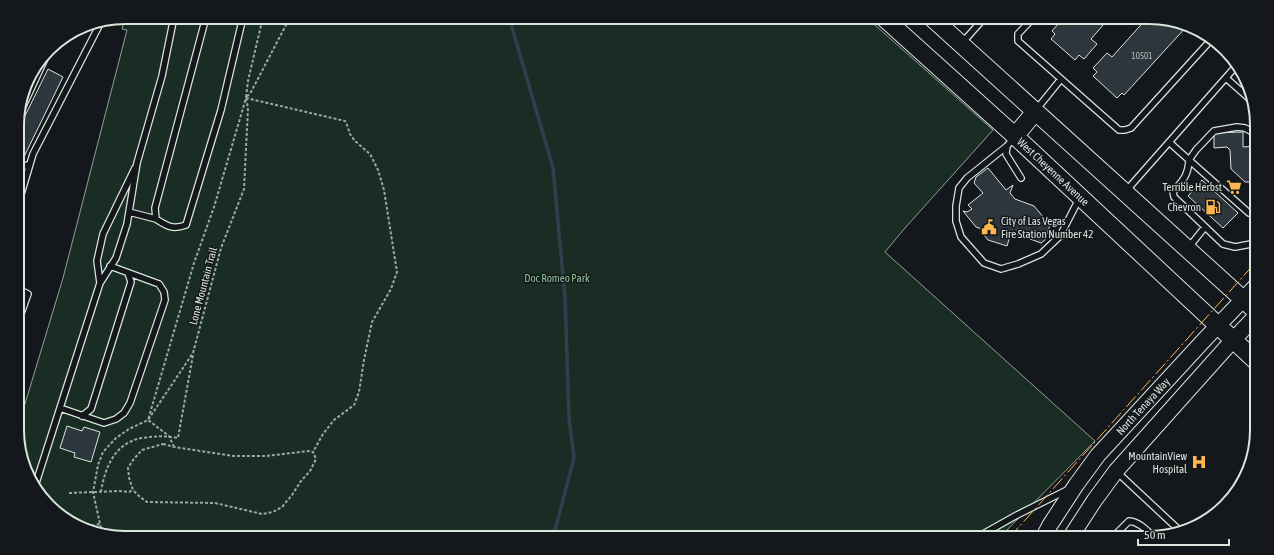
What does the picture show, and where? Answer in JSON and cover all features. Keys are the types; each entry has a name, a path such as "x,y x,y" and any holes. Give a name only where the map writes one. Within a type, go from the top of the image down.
{"main road":[{"name":"West Cheyenne Avenue","path":"890,24 1011,141 1080,197 1250,356"},
{"path":"939,24 1250,306"},
{"path":"1011,141 1035,112"},
{"name":"North Tenaya Way","path":"1047,531 1076,486 1103,450 1250,292"},
{"name":"North Tenaya Way","path":"1075,531 1116,471 1250,322"}],"lane":[{"path":"37,479 100,283 116,258 127,224 137,163 163,70 173,24"},
{"path":"156,219 155,208 204,24"},
{"path":"129,212 156,219 168,227 177,228 186,225 221,110 241,24"},
{"path":"1027,24 1018,34 1018,41 1119,130 1132,128 1207,43"},
{"path":"962,44 978,25"},
{"path":"24,184 33,154 98,27"},
{"path":"1125,192 1233,70"},
{"path":"32,86 37,76"},
{"path":"1226,78 1245,95"},
{"path":"1035,112 1061,79"},
{"path":"1250,131 1237,127 1214,131 1196,150 1189,160 1188,170 1183,180 1173,192 1174,197 1223,244 1235,247 1250,244"},
{"path":"1011,141 1006,154 1021,178"},
{"path":"1011,141 967,178 959,188 956,206 956,221 962,237 984,263 1001,269 1018,264 1041,254 1060,236 1080,197"},
{"path":"1169,142 1250,213"},
{"path":"100,283 97,260 103,234 137,163"},
{"path":"24,166 30,164"},
{"path":"1187,248 1205,227"},
{"path":"60,408 104,423 116,419 124,413 130,403 165,300 164,292 159,284 110,266"},
{"path":"82,416 91,410 131,282 128,273"},
{"path":"24,292 28,294 24,305"},
{"path":"1116,471 1176,527"},
{"path":"988,531 1022,512 1076,486"},
{"path":"1119,531 1129,521 1140,524 1148,531"}],"path":[{"path":"101,528 93,492 98,465 103,452 116,438 129,429 148,420 194,263 214,207 246,98 248,81 262,24"},
{"path":"246,98 251,92 286,24"},
{"path":"246,98 345,121 350,134 355,141 370,154 384,190 397,272 390,289 372,322 359,392 354,405 334,420 323,434 313,452"},
{"name":"Lone Mountain Trail","path":"148,420 193,353 221,248 244,189 248,108 246,98"},
{"path":"101,492 108,466 114,455 123,446 131,441 139,439 169,436 178,438 193,353"},
{"path":"148,420 169,436 174,447"},
{"path":"163,444 234,456 266,456 309,451 313,452 316,459 310,471 292,495 282,507 273,512 262,514 215,503 147,502 133,490 129,478 128,468 142,450 163,444"},
{"path":"69,493 129,492 133,490"},
{"path":"93,526 100,524"}],"green space":[{"name":"Doc Romeo Park","path":"123,24 125,24 874,24 993,130 885,252 1095,441 1006,531 119,531 99,528 87,523 64,510 45,491 38,480 27,456 24,430 24,407 63,278 127,30 122,29"}],"building":[{"path":"1058,24 1104,24 1091,39 1097,44 1084,59 1079,55 1075,60 1051,39 1055,34 1052,31"},
{"path":"1142,24 1175,27 1183,30 1124,95 1122,93 1117,98 1093,76 1097,72 1093,68 1107,53 1112,57"},
{"path":"48,69 63,77 24,157 24,117"},
{"path":"1243,132 1243,147 1250,146 1250,182 1245,182 1231,169 1230,150 1227,147 1214,148 1214,133"},
{"path":"988,168 1006,190 1013,185 1010,193 1015,199 1034,206 1050,225 1045,240 1041,243 1014,233 1010,236 1007,246 988,240 984,235 985,230 976,227 963,211 967,212 972,209 968,205 983,193 974,183 976,177"},
{"path":"1202,180 1238,213 1223,228 1188,196"},
{"path":"67,426 82,431 84,427 100,432 91,462 74,457 75,453 60,448"}],"waterway":[{"path":"511,24 553,168 565,297 569,418 574,458 555,531"}],"power":[{"path":"1015,531 1250,269"}],"place":[{"name":"Terrible Herbst","path":"1234,187"},
{"name":"Chevron","path":"1213,207"},
{"name":"City of Las Vegas Fire Station Number 42","path":"989,227"},
{"name":"MountainView Hospital","path":"1199,462"}]}
